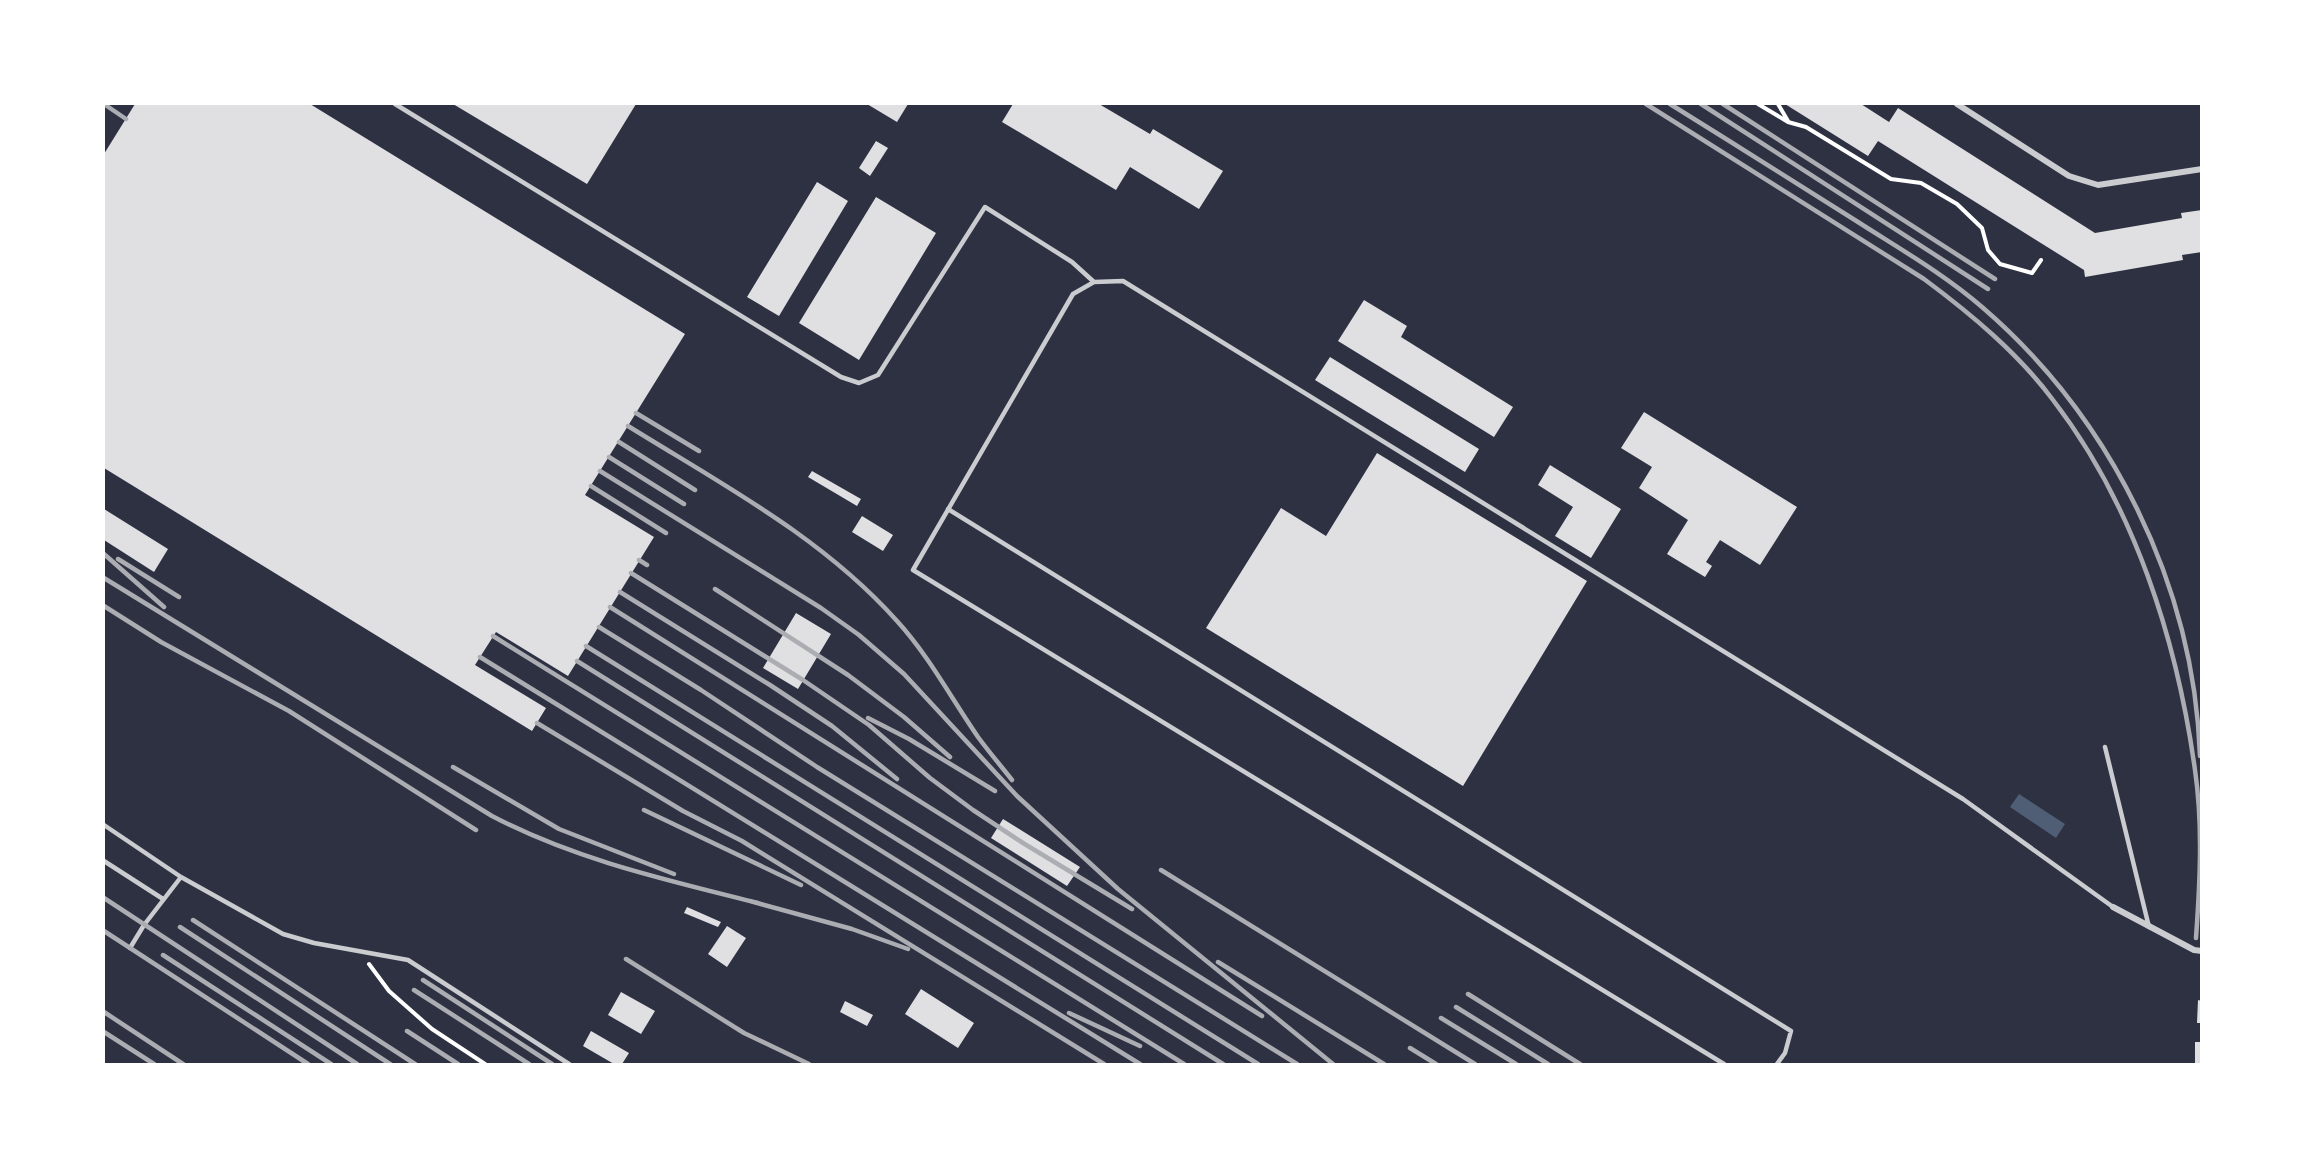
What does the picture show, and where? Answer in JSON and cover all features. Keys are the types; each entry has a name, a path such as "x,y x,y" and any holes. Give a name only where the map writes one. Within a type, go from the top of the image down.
{"street":[{"path":"1957,104 2069,176 2098,184 2202,169"},
{"path":"2113,907 2194,950 2202,951"}],"lane":[{"path":"395,104 841,376 859,383 878,375 985,207 1072,262 1094,282"},
{"path":"1724,1065 912,570 1073,294 1094,282 1123,281 1963,799 2113,907"},
{"path":"948,509 1791,1031 1785,1053 1777,1065"},
{"path":"2105,747 2149,927"},
{"path":"104,825 181,877 283,934 314,943 408,960 569,1065"},
{"path":"104,861 163,899"},
{"path":"130,948 181,877"}],"path":[{"path":"1758,104 1788,122 1806,127 1891,179 1921,183 1957,204 1982,228 1988,250 2000,264 2032,273 2041,260"},
{"path":"1778,104 1788,122"},
{"path":"1806,127 1810,120"},
{"path":"360,951 389,991 432,1029 485,1065"}],"water":[{"path":"2019,794 2065,824 2056,838 2010,807"}],"building":[{"path":"135,104 310,104 685,334 585,495 654,537 568,676 496,632 475,665 546,708 532,731 104,468 104,154"},
{"path":"453,104 636,104 587,184"},
{"path":"867,104 908,104 897,122"},
{"path":"1013,104 1099,104 1150,134 1153,129 1223,171 1199,209 1130,167 1116,190 1002,122"},
{"path":"1785,104 1861,104 1889,122 1898,108 2095,233 2182,218 2181,213 2202,210 2202,252 2182,255 2183,260 2085,277 2084,270 1878,141 1868,156"},
{"path":"876,141 888,148 870,176 859,168"},
{"path":"817,182 848,201 779,316 747,297"},
{"path":"876,197 936,233 859,360 799,323"},
{"path":"1364,300 1407,326 1401,337 1513,407 1494,437 1338,341"},
{"path":"1330,357 1479,449 1465,472 1315,380"},
{"path":"1644,412 1797,507 1760,565 1720,540 1706,562 1712,566 1705,577 1667,554 1688,520 1639,488 1652,467 1621,448"},
{"path":"1377,453 1587,581 1463,786 1206,628 1281,508 1326,536"},
{"path":"1550,465 1621,509 1591,558 1555,536 1573,507 1538,485"},
{"path":"812,471 861,499 857,506 808,477"},
{"path":"104,509 168,549 154,572 104,540"},
{"path":"862,516 893,535 883,551 852,532"},
{"path":"796,613 831,634 798,689 763,668"},
{"path":"1003,819 1080,867 1067,886 991,838"},
{"path":"687,907 721,922 718,927 684,913"},
{"path":"727,926 746,938 727,967 708,954"},
{"path":"921,989 974,1023 958,1048 905,1014"},
{"path":"621,992 655,1011 641,1034 608,1015"},
{"path":"2198,1000 2202,1001 2202,1023 2197,1023"},
{"path":"845,1001 873,1015 867,1026 840,1012"},
{"path":"591,1031 629,1053 622,1064 614,1064 583,1046"},
{"path":"2195,1042 2202,1042 2202,1064 2195,1064"}],"railway":[{"path":"104,104 126,119"},
{"path":"1646,104 1942,292 1993,335 2025,366 2082,441 2129,529 2164,623 2177,672 2198,791 2200,875 2196,938"},
{"path":"1670,104 1906,252 1952,284 1982,307 2028,351 2070,400 2106,453 2137,509 2162,568 2182,629 2194,692 2200,756"},
{"path":"1701,104 1988,289"},
{"path":"1723,104 1995,279"},
{"path":"636,413 699,451"},
{"path":"628,426 770,514 837,563 868,591 909,634 978,737 1012,780"},
{"path":"619,442 695,490"},
{"path":"609,457 684,504"},
{"path":"600,471 821,608 859,635 904,674 1017,796 1118,889 1333,1064"},
{"path":"591,486 666,533"},
{"path":"104,554 164,607"},
{"path":"118,559 179,597"},
{"path":"639,560 647,565"},
{"path":"631,573 803,680 869,725 930,778 973,810 1132,909"},
{"path":"104,578 492,816 589,857 758,903"},
{"path":"715,589 848,675 904,717 950,757"},
{"path":"620,592 832,726 897,779"},
{"path":"104,606 161,642 289,711 476,830"},
{"path":"610,607 1262,1016"},
{"path":"599,627 701,690 817,767 1297,1064"},
{"path":"493,636 1184,1064"},
{"path":"586,646 1258,1064"},
{"path":"480,657 1140,1064"},
{"path":"577,661 1223,1064"},
{"path":"868,718 909,739 995,791"},
{"path":"537,723 683,811 742,841 1104,1064"},
{"path":"453,767 559,829 674,874"},
{"path":"644,810 801,885"},
{"path":"1161,870 1475,1064"},
{"path":"104,898 357,1064"},
{"path":"750,901 852,929 908,949"},
{"path":"193,920 415,1064"},
{"path":"180,927 390,1064"},
{"path":"104,931 308,1064"},
{"path":"163,955 331,1064"},
{"path":"626,959 744,1033 809,1064"},
{"path":"1218,962 1384,1064"},
{"path":"423,980 552,1064"},
{"path":"414,990 529,1064"},
{"path":"1468,994 1580,1064"},
{"path":"1456,1007 1548,1064"},
{"path":"104,1012 183,1064"},
{"path":"1069,1013 1140,1046"},
{"path":"1441,1018 1516,1064"},
{"path":"407,1031 458,1064"},
{"path":"104,1032 154,1064"},
{"path":"1410,1048 1436,1064"}]}
